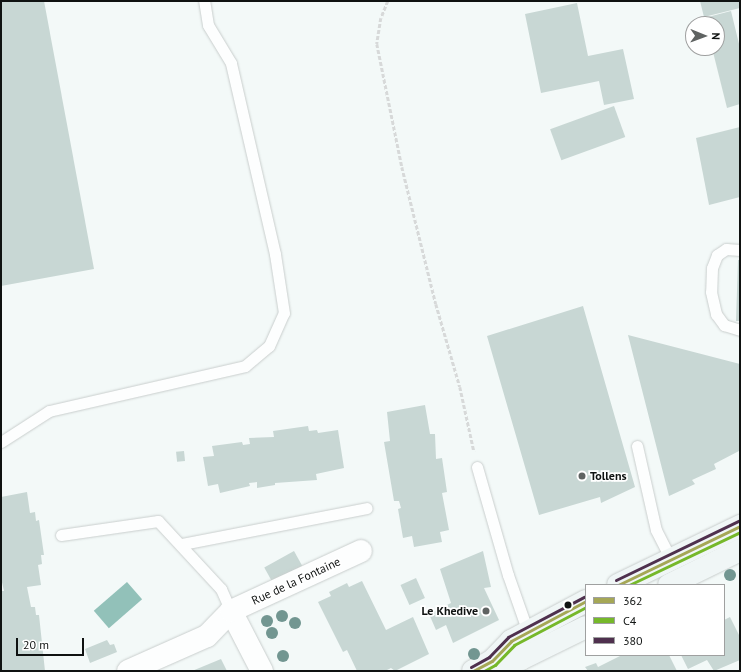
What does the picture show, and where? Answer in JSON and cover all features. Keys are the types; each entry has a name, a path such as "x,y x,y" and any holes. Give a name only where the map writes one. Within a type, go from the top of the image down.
{"main road":[{"path":"620,584 740,526"},
{"path":"671,584 740,550"},
{"path":"473,671 492,661 511,641 585,602"},
{"path":"492,661 521,659 585,627"}],"street":[{"name":"Rue de la Fontaine","path":"128,671 207,636 231,611 361,551"},
{"path":"231,611 262,671"}],"lane":[{"path":"1,442 49,411 245,366 269,346 284,313 275,254 231,63 208,25 204,1"},
{"path":"740,250 726,249 717,255 712,268 711,292 716,314 724,325 740,330"},
{"path":"637,446 656,530 671,559"},
{"path":"477,467 508,575 528,632"},
{"path":"182,544 367,508"},
{"path":"61,535 158,521 182,544 221,589 231,611"}],"path":[{"path":"388,1 381,18 377,44 402,167 436,304 460,387 477,467"}],"shaded area":[{"path":"127,582 142,599 109,628 94,611"}],"building":[{"path":"1,1 44,1 94,269 1,286"},
{"path":"700,1 740,1 740,8 704,16"},
{"path":"577,3 588,56 623,49 634,99 604,105 599,81 541,93 525,14"},
{"path":"731,11 740,48 740,104 727,108 714,56 725,56 725,16 712,16"},
{"path":"614,106 625,137 561,160 550,129"},
{"path":"740,127 740,197 709,205 696,138"},
{"path":"738,260 740,260 740,321 736,321"},
{"path":"583,306 635,487 601,503 600,497 539,515 487,336"},
{"path":"628,335 740,364 739,451 714,464 716,469 692,480 695,484 669,496"},
{"path":"425,405 430,434 435,434 436,459 442,458 447,492 442,493 449,530 440,532 442,542 414,547 412,536 403,538 398,509 401,508 399,501 394,501 384,442 390,441 387,412"},
{"path":"308,426 309,431 317,430 318,433 338,430 344,468 316,474 317,480 275,483 275,485 257,488 257,482 249,483 250,486 220,493 218,484 208,486 203,457 214,456 212,446 242,442 243,445 250,444 249,438 274,437 273,431"},
{"path":"184,451 185,461 177,462 176,452"},
{"path":"27,492 30,513 35,512 36,521 39,520 44,555 41,555 42,564 38,565 41,585 27,587 31,607 35,607 36,615 39,615 45,671 1,671 1,591 4,591 1,578 1,497"},
{"path":"294,551 303,567 273,583 264,567"},
{"path":"483,551 491,587 484,588 499,620 453,643 446,625 436,630 429,614 451,603 440,569"},
{"path":"416,578 425,598 409,605 400,585"},
{"path":"362,581 386,630 413,617 429,654 395,671 391,668 385,671 357,671 347,650 343,652 318,602 331,596 329,592 347,583 349,587"},
{"path":"730,617 740,637 740,660 714,671 707,660 688,669 682,656 725,656 725,620"},
{"path":"107,640 110,645 114,644 117,652 90,663 85,649"},
{"path":"620,656 670,656 677,671 588,671 585,667 596,663 598,667"},
{"path":"221,659 227,671 192,671"}],"transit line":[{"name":"380","path":"616,580 738,521"},
{"name":"362","path":"620,584 740,526"},
{"name":"C4","path":"631,584 740,532"},
{"name":"380","path":"471,667 489,657 508,637 584,597"},
{"name":"362","path":"473,671 492,661 511,641 585,602"},
{"name":"C4","path":"484,671 495,665 514,645 585,608"}],"place":[{"name":"Tollens","path":"582,476"},
{"name":"Le Khedive","path":"486,611"}]}
